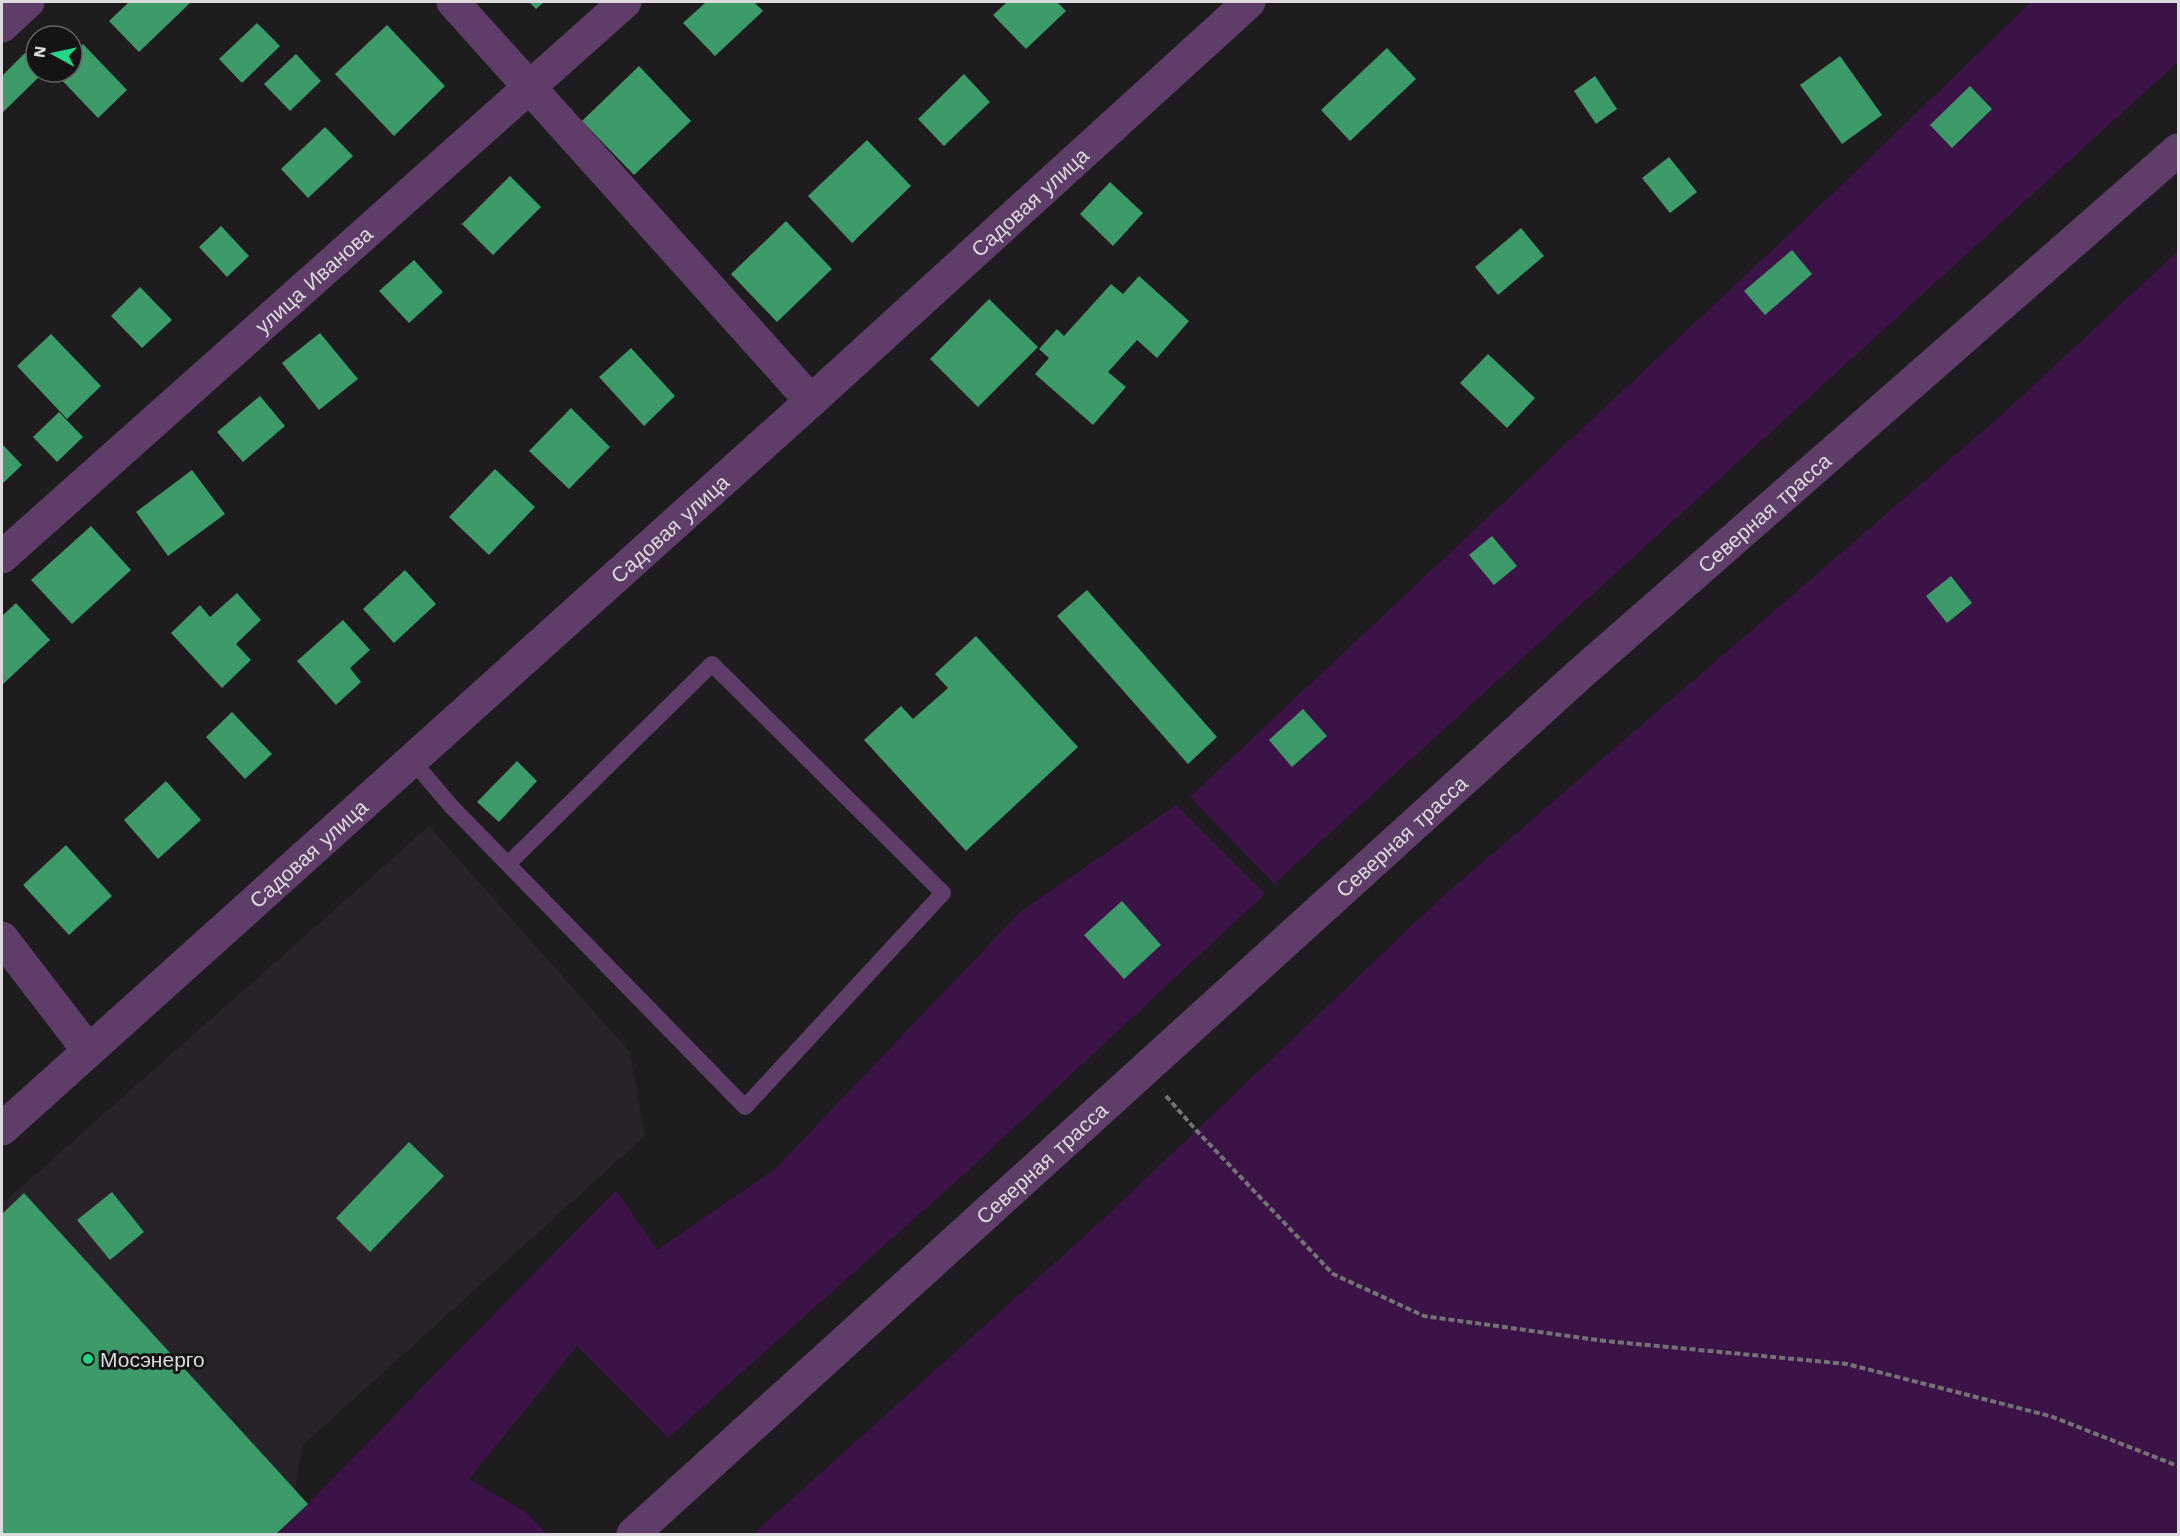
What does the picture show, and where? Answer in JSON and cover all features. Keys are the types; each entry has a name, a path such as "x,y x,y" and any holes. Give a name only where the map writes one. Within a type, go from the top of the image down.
{"street":[{"path":"2,26 28,2"},
{"path":"453,2 811,401"},
{"name":"улица Иванова","path":"2,557 625,2"},
{"name":"Садовая улица","path":"2,1129 811,401 1249,2"},
{"name":"Северная трасса","path":"633,1534 1580,674 2178,150"},
{"path":"2,938 88,1050"}],"lane":[{"path":"411,759 451,806 745,1107 943,893 712,664 508,864"}],"path":[{"path":"1144,1070 1196,1130 1333,1274 1424,1316 1605,1341 1847,1364 2050,1416 2178,1466"}],"shaded area":[{"path":"2031,2 2178,2 2178,62 1274,884 1190,797 1848,179"},
{"path":"2178,251 2178,1534 753,1534 1099,1223 1441,898 2007,410"},
{"path":"1176,805 1265,894 960,1178 668,1438 577,1346 469,1479 527,1513 547,1534 278,1534 616,1190 657,1250 775,1169 1021,911"},
{"path":"429,826 630,1052 645,1136 302,1446 290,1523 277,1534 2,1534 2,1204"}],"building":[{"path":"129,2 191,2 139,52 109,21"},
{"path":"529,2 544,2 536,9"},
{"path":"706,2 754,2 763,11 715,56 683,23"},
{"path":"1007,2 1057,2 1066,11 1026,49 993,15"},
{"path":"257,23 280,46 242,83 219,59"},
{"path":"387,25 445,86 394,136 335,74"},
{"path":"84,45 127,90 98,118 65,84 84,84"},
{"path":"1387,48 1416,79 1350,141 1321,110"},
{"path":"24,54 24,84 32,84 2,113 2,76"},
{"path":"296,54 321,81 290,111 264,84"},
{"path":"1840,56 1882,115 1842,144 1800,85"},
{"path":"639,66 691,121 634,175 582,121"},
{"path":"964,74 990,102 944,146 918,119"},
{"path":"1595,76 1617,109 1596,124 1574,91"},
{"path":"1970,86 1992,109 1952,148 1930,125"},
{"path":"325,127 353,156 308,198 281,169"},
{"path":"867,140 911,186 852,243 808,196"},
{"path":"1669,157 1697,192 1670,213 1642,178"},
{"path":"510,176 541,207 493,255 462,224"},
{"path":"1110,182 1143,213 1113,246 1080,214"},
{"path":"786,221 832,269 777,322 731,274"},
{"path":"221,226 249,256 227,277 199,247"},
{"path":"1521,228 1544,256 1498,295 1475,267"},
{"path":"1792,250 1812,274 1765,315 1744,291"},
{"path":"414,260 443,292 409,323 379,291"},
{"path":"1139,276 1189,321 1157,358 1137,340 1108,372 1126,387 1093,425 1035,374 1049,358 1039,349 1057,329 1064,336 1111,284 1123,294"},
{"path":"140,287 172,320 142,348 111,316"},
{"path":"989,299 1038,347 978,407 930,359"},
{"path":"320,333 358,379 319,410 282,363"},
{"path":"51,334 101,386 67,419 17,366"},
{"path":"631,348 675,396 644,426 599,377"},
{"path":"1488,354 1535,398 1507,428 1460,383"},
{"path":"260,396 285,426 243,462 217,432"},
{"path":"571,408 610,447 569,489 529,451"},
{"path":"59,412 83,437 57,462 33,437"},
{"path":"2,444 22,465 2,484"},
{"path":"495,469 535,507 489,555 449,517"},
{"path":"192,470 225,514 168,556 136,512"},
{"path":"91,526 131,570 72,624 31,580"},
{"path":"1492,536 1517,566 1494,585 1469,555"},
{"path":"405,570 436,604 394,643 363,609"},
{"path":"1951,576 1972,603 1947,623 1926,596"},
{"path":"1087,590 1217,737 1188,764 1057,616"},
{"path":"237,593 261,620 236,644 251,660 222,688 171,633 200,605 210,617"},
{"path":"16,603 50,640 2,685 2,616"},
{"path":"343,620 370,650 350,668 361,682 336,705 297,661"},
{"path":"976,636 1078,747 966,851 864,740 901,706 913,719 948,688 935,674"},
{"path":"1303,709 1327,736 1292,767 1269,740"},
{"path":"232,712 272,754 245,779 206,737"},
{"path":"517,761 537,781 499,822 477,802"},
{"path":"166,781 201,820 158,859 124,820"},
{"path":"66,845 112,896 69,935 23,885"},
{"path":"1122,901 1161,945 1124,979 1084,935"},
{"path":"409,1142 444,1176 370,1252 336,1218"},
{"path":"112,1192 144,1232 110,1260 77,1220"},
{"name":"Мосэнерго","path":"24,1193 308,1504 276,1534 2,1534 2,1214"}],"place":[{"name":"Мосэнерго","path":"88,1359"}]}
